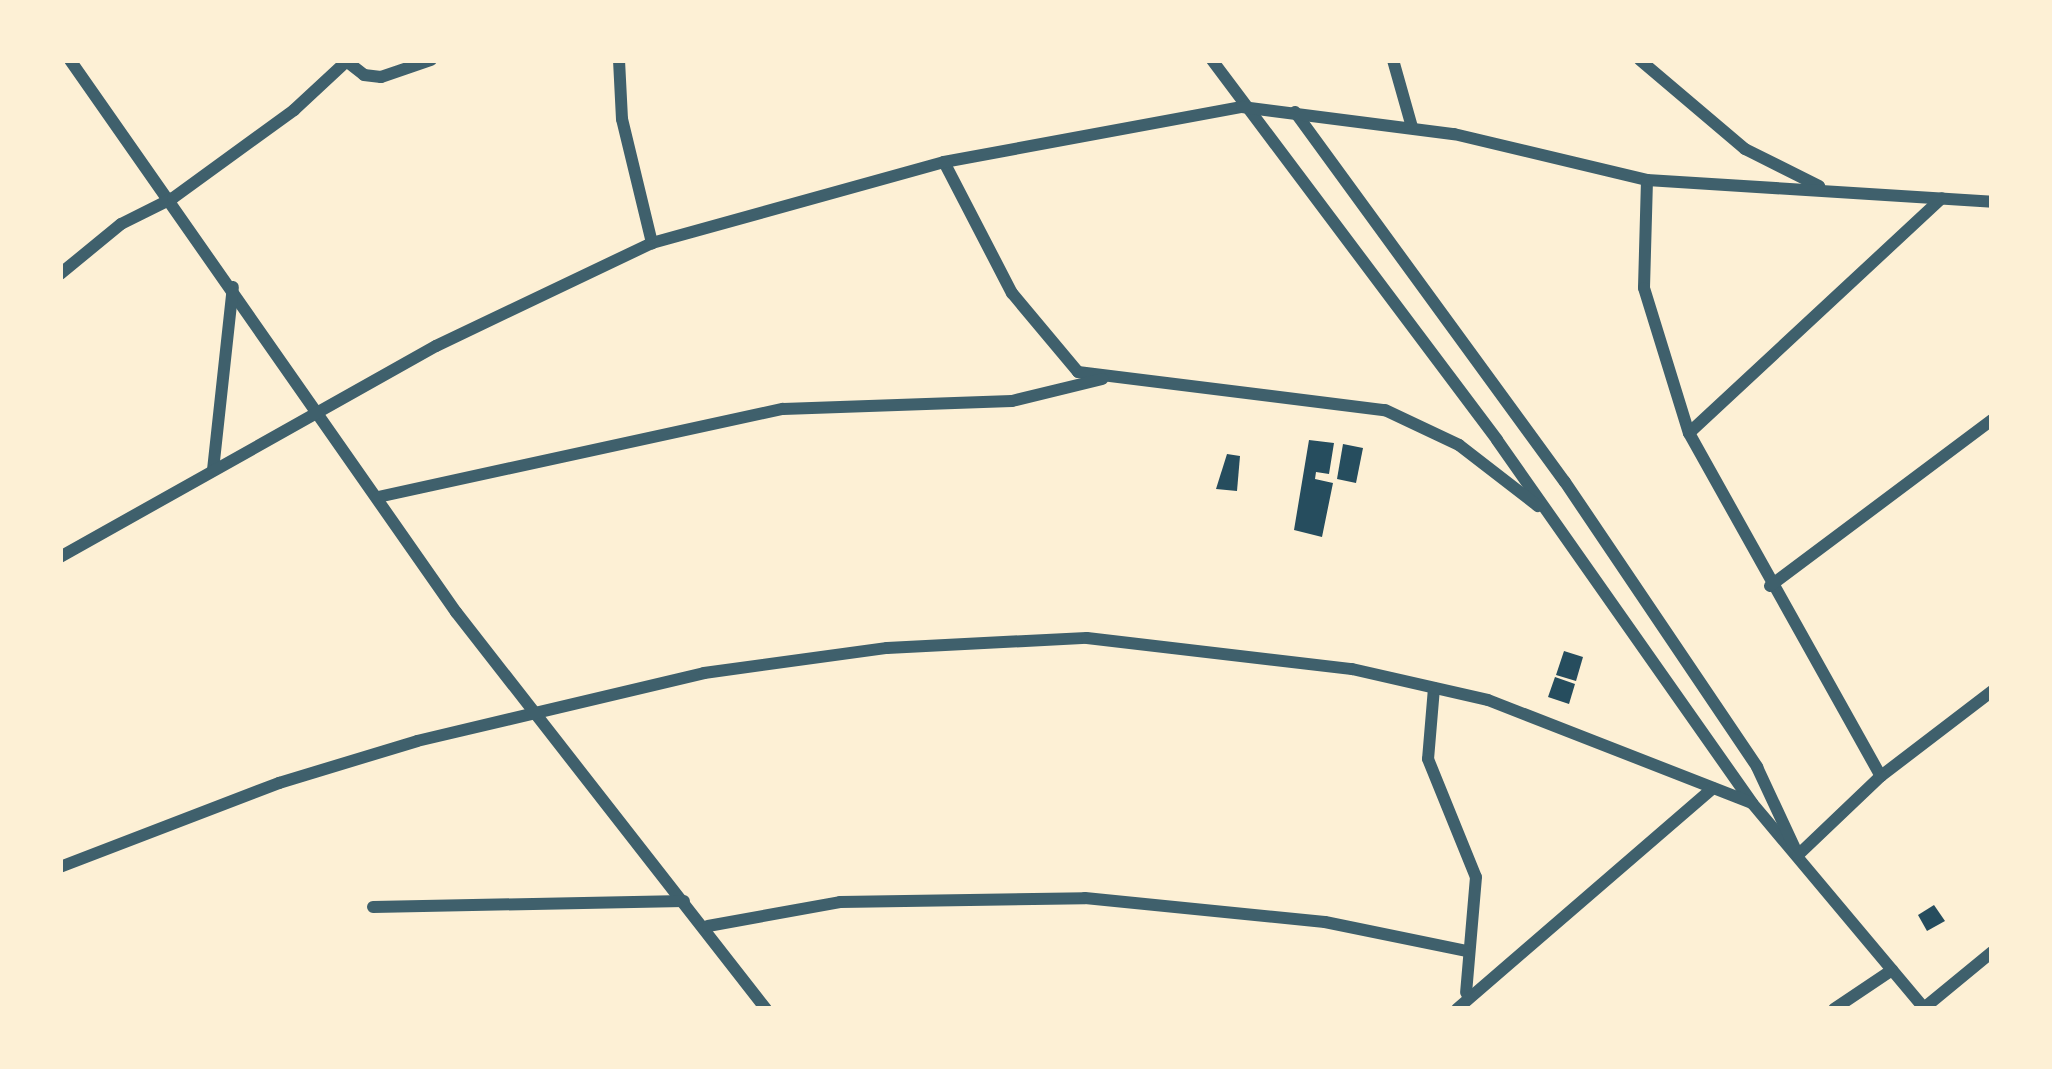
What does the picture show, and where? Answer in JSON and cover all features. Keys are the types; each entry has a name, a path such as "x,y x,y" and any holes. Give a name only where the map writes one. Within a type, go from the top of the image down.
{"street":[{"path":"70,60 537,718 708,926 766,1009"},
{"path":"60,274 121,224 173,199 346,60 381,77 431,60"},
{"path":"619,60 622,119 652,243"},
{"path":"1212,60 1241,107 1553,518 1752,803 1924,1008 1992,952"},
{"path":"1393,60 1412,127"},
{"path":"1640,60 1745,149 1828,190"},
{"path":"60,557 319,412 652,243 944,162 1241,107 1412,127 1647,181 1992,202"},
{"path":"1295,112 1591,520 1757,767 1798,855"},
{"path":"944,162 1041,336 1078,372 1384,410 1459,445 1553,518"},
{"path":"1647,181 1644,288 1689,433 1770,586 1881,776"},
{"path":"1689,433 1942,198"},
{"path":"213,470 233,286"},
{"path":"378,497 783,409 1012,401 1108,378"},
{"path":"1770,586 1992,420"},
{"path":"60,867 279,783 417,741 537,718 704,673 887,648 1087,638 1352,669 1434,688 1509,708 1752,803"},
{"path":"1434,688 1428,759 1476,878 1466,951 1466,993"},
{"path":"1798,855 1881,776 1992,692"},
{"path":"1457,1009 1466,993 1676,828 1713,788"},
{"path":"708,926 840,902 1085,898 1324,922 1466,951"},
{"path":"373,907 684,901"},
{"path":"1834,1009 1892,970"}],"building":[{"path":"1309,440 1334,443 1329,474 1316,472 1315,479 1333,483 1322,537 1294,530"},
{"path":"1343,444 1363,448 1356,483 1337,479"},
{"path":"1227,454 1240,456 1237,491 1216,489"},
{"path":"1564,651 1583,657 1576,681 1556,675"},
{"path":"1555,677 1575,684 1569,704 1548,697"},
{"path":"1934,905 1945,921 1927,931 1918,915"}]}
